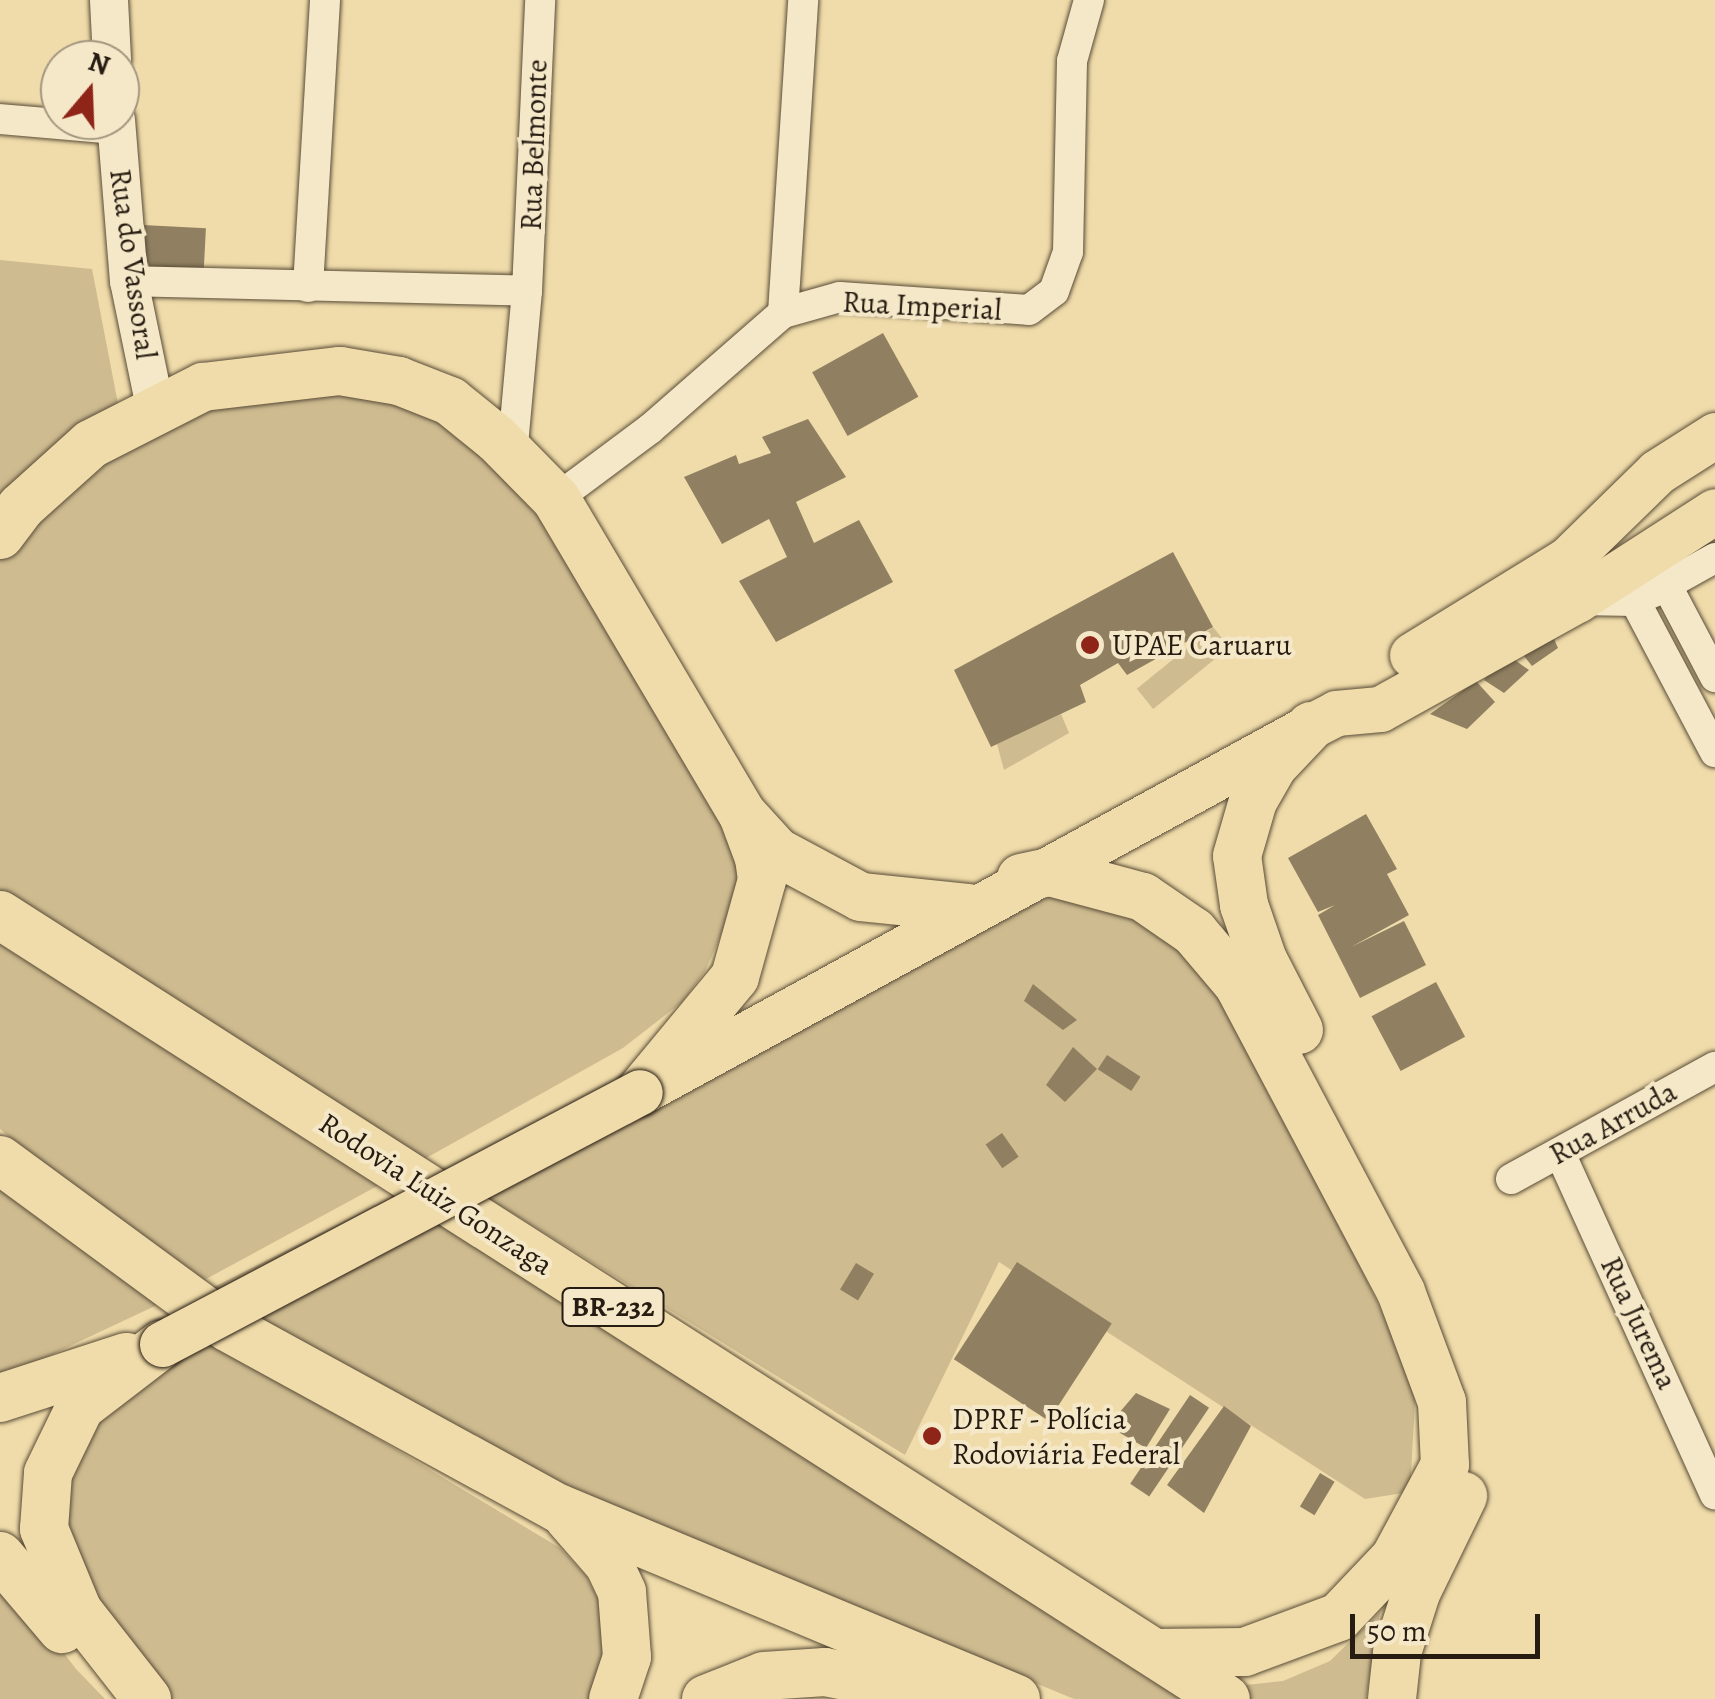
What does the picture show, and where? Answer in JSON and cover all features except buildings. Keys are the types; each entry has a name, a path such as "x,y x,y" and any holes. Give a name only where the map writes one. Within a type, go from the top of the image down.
{"highway":[{"path":"0,535 92,444 155,406 204,386 340,371 400,381 450,401 556,500 742,815 777,852 842,890 898,905 969,908"},
{"path":"1324,719 1273,766 1243,825 1238,856 1244,905 1263,960 1463,1357 1471,1395 1466,1489 1416,1593 1397,1653 1392,1699"},
{"path":"640,1092 734,978 762,880 742,815"},
{"path":"1021,878 1050,872 1143,897 1194,932 1238,984 1401,1292 1442,1402 1444,1465 1395,1558 1340,1617 1245,1652 1154,1654"},
{"name":"Rodovia Luiz Gonzaga","path":"0,915 1226,1699"},
{"path":"0,1160 227,1327 558,1508 1016,1699"},
{"path":"0,1398 162,1344"},
{"path":"146,1699 78,1611 44,1528 48,1473 80,1407 162,1344"},
{"path":"558,1508 609,1564 622,1592 626,1657 613,1699"},
{"path":"0,1556 119,1699"},
{"path":"706,1699 764,1676 825,1672 956,1699"}],"main road":[{"path":"0,1424 162,1344 640,1092 1021,878 1324,719 1362,682 1514,598 1568,559 1657,472 1715,435"},
{"path":"1657,472 1655,494 1662,509 1708,531"},
{"path":"1324,719 1380,709 1577,600 1630,584 1708,531"}],"street":[{"path":"109,0 111,40"},
{"path":"308,286 326,0"},
{"name":"Rua Belmonte","path":"512,455 527,290 540,0"},
{"path":"783,313 802,0"},
{"name":"Rua Imperial","path":"556,500 664,418 783,313 840,297 1028,310 1054,291 1068,252 1072,61 1089,0"},
{"path":"0,119 40,121"},
{"name":"Rua do Vassoral","path":"117,140 130,280 155,406"},
{"path":"130,280 527,290"},
{"path":"1667,586 1708,531"},
{"path":"1667,586 1630,584 1715,752"},
{"path":"1667,586 1715,678"},
{"name":"Rua Arruda","path":"1511,1179 1715,1066"},
{"name":"Rua Jurema","path":"1560,1153 1708,1452 1715,1495"}],"shaded area":[{"path":"0,260 92,269 119,409 0,524"},
{"path":"215,393 401,394 550,506 735,839 738,881 729,917 705,971 682,1002 623,1048 410,1167 0,894 0,550 97,451"},
{"path":"1213,627 1229,647 1153,709 1137,689"},
{"path":"1061,714 1069,733 1004,770 997,744"},
{"path":"1052,896 1145,909 1232,995 1416,1384 1410,1492 1365,1499 999,1262 905,1455 483,1195 995,918"},
{"path":"0,944 96,1005 392,1178 184,1291 0,1129"},
{"path":"0,1169 174,1297 0,1379"},
{"path":"408,1189 1207,1699 1074,1699 504,1464 196,1296"},
{"path":"214,1340 560,1548 586,1576 602,1606 606,1646 596,1699 170,1699 70,1568 60,1469 87,1415"},
{"path":"0,1569 76,1669 105,1699 0,1699"},
{"path":"1380,1612 1366,1699 1243,1699 1226,1687 1283,1681 1330,1661"}],"place":[{"name":"UPAE Caruaru","path":"1090,645"},
{"name":"DPRF - Polícia Rodoviária Federal","path":"932,1436"}]}
